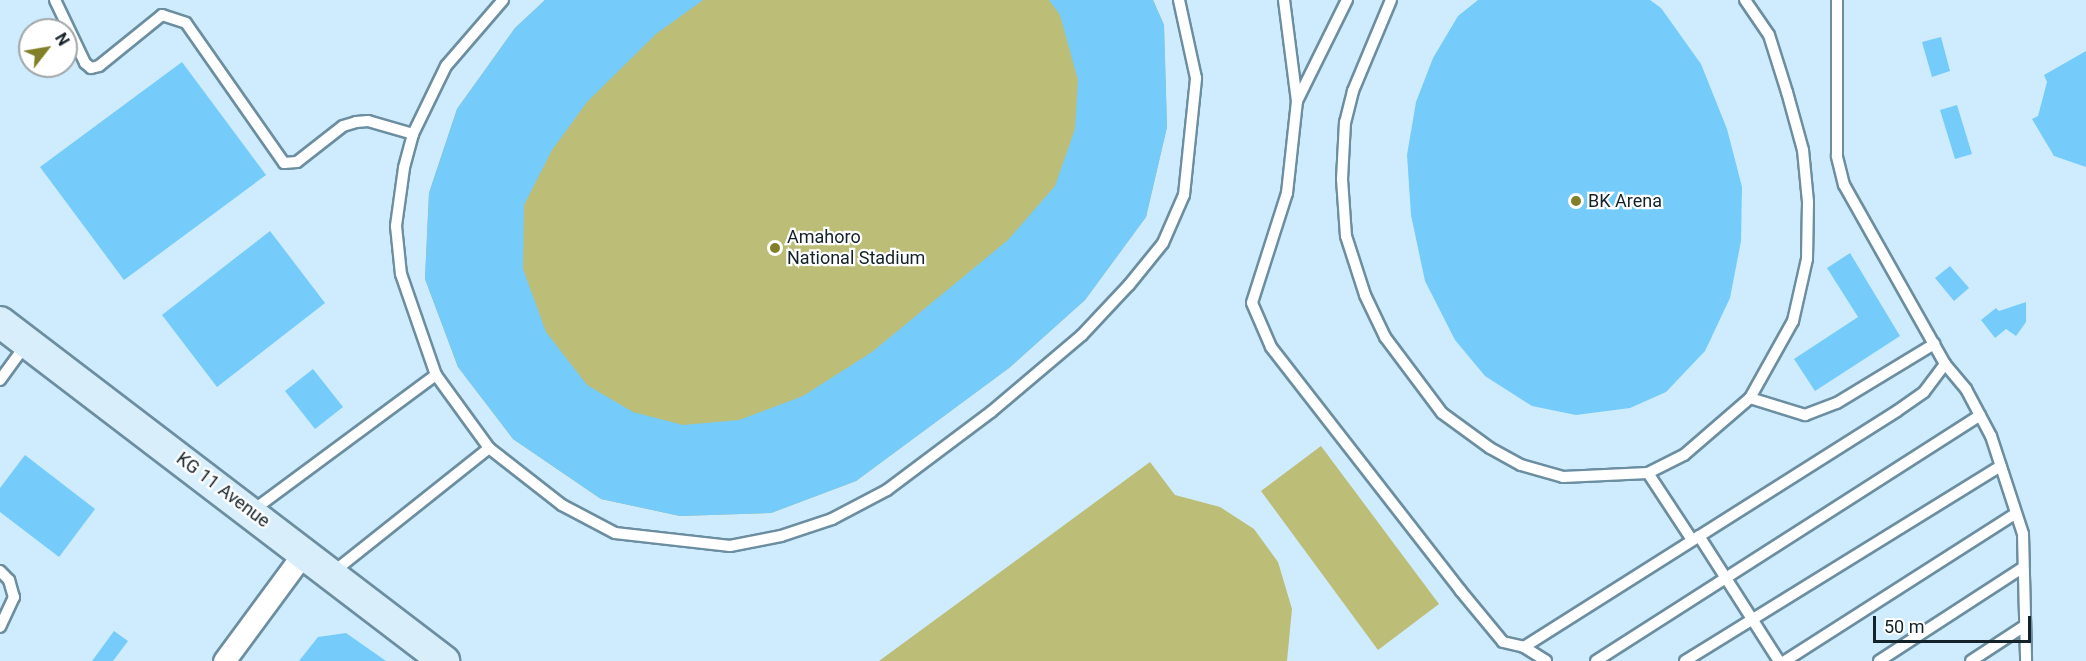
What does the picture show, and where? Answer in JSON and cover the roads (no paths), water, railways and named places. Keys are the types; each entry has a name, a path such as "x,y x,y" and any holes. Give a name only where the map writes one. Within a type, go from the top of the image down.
{"main road":[{"name":"KG 11 Avenue","path":"0,322 305,551 444,661"}],"street":[{"path":"224,661 305,551"}],"lane":[{"path":"54,0 85,63 91,68 99,66 162,15 186,23 284,163 297,162 343,126 356,122 368,121 413,134"},
{"path":"503,0 446,66 413,134 396,226 401,274 436,375 489,448 562,505 615,533 674,543 730,546 781,536 832,519 887,490 991,412 1082,335 1163,243 1184,195 1196,78 1179,0"},
{"path":"1284,0 1297,101 1287,193 1252,303 1271,347 1460,590 1503,642 1524,647 1546,661"},
{"path":"1297,101 1347,0"},
{"path":"1391,0 1353,91 1345,122 1341,180 1346,236 1365,295 1385,337 1442,413 1521,465 1563,477 1648,473 1684,455 1750,398 1793,321 1807,260 1808,202 1803,150 1769,34 1745,0"},
{"path":"1837,0 1837,156 1844,185 1945,364 1966,389 1980,415 2001,466 2023,534 2023,627 2026,661"},
{"path":"0,380 27,343"},
{"path":"1750,398 1805,415 1838,403 1934,344"},
{"path":"1524,647 1906,405 1924,392 1945,364"},
{"path":"252,511 436,375"},
{"path":"1596,661 1980,415"},
{"path":"331,573 489,448"},
{"path":"1685,661 2001,466"},
{"path":"1648,473 1725,578 1779,661"},
{"path":"1785,661 2016,513"},
{"path":"1879,661 2022,568"},
{"path":"0,571 9,580 14,597 0,627"},
{"path":"1971,661 2023,627"}],"place":[{"name":"BK Arena","path":"1576,201"},
{"name":"Amahoro National Stadium","path":"775,248"}]}
